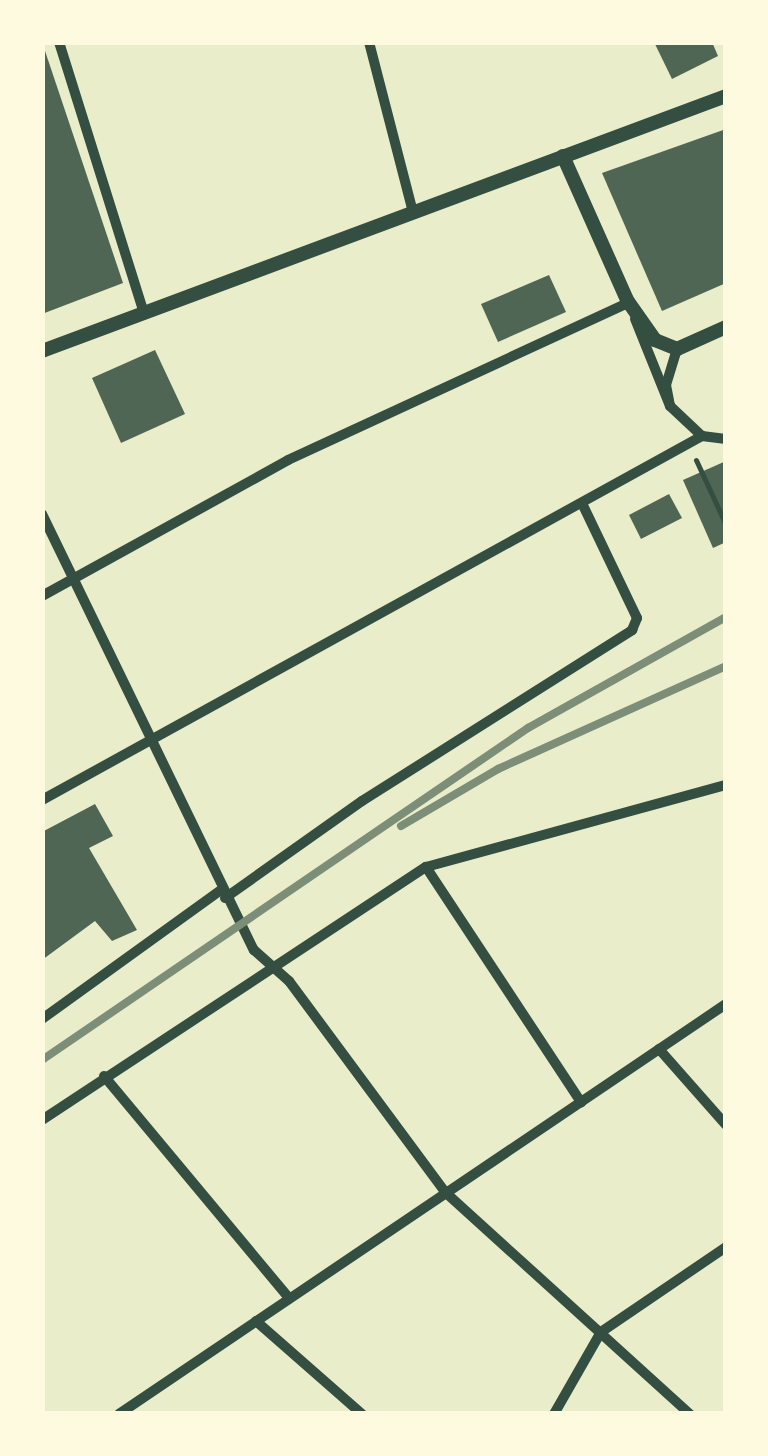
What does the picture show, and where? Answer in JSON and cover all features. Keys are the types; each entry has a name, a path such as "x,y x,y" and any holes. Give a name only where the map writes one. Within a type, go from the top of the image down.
{"street":[{"path":"58,42 144,313"},
{"path":"369,42 412,212"},
{"path":"42,352 726,96"},
{"path":"563,156 670,406 702,436"},
{"path":"627,300 655,340 678,349 726,327"},
{"path":"42,596 288,460 627,300"},
{"path":"670,406 666,386 678,349"},
{"path":"42,800 702,436 726,439"},
{"path":"42,1019 362,801 632,630 637,618 582,503"},
{"path":"42,514 224,894 272,968 289,981 445,1192 690,1414"},
{"path":"42,1120 426,867 726,786"},
{"path":"426,867 581,1102"},
{"path":"120,1414 726,1004"},
{"path":"659,1049 726,1125"},
{"path":"104,1076 288,1298"},
{"path":"554,1414 601,1332 726,1246"},
{"path":"256,1321 362,1414"}],"path":[{"path":"689,443 726,525"}],"building":[{"path":"42,42 123,283 42,314"},
{"path":"654,42 712,42 718,56 672,79"},
{"path":"726,129 726,283 662,311 602,173"},
{"path":"549,275 566,312 498,342 481,304"},
{"path":"155,350 185,414 121,443 92,378"},
{"path":"726,461 726,542 713,548 683,480"},
{"path":"669,494 682,518 641,539 629,515"},
{"path":"95,804 113,836 89,848 137,930 112,941 95,921 42,960 42,832"}],"railway":[{"path":"42,1060 528,728 726,617"},
{"path":"401,826 498,769 726,666"}]}
